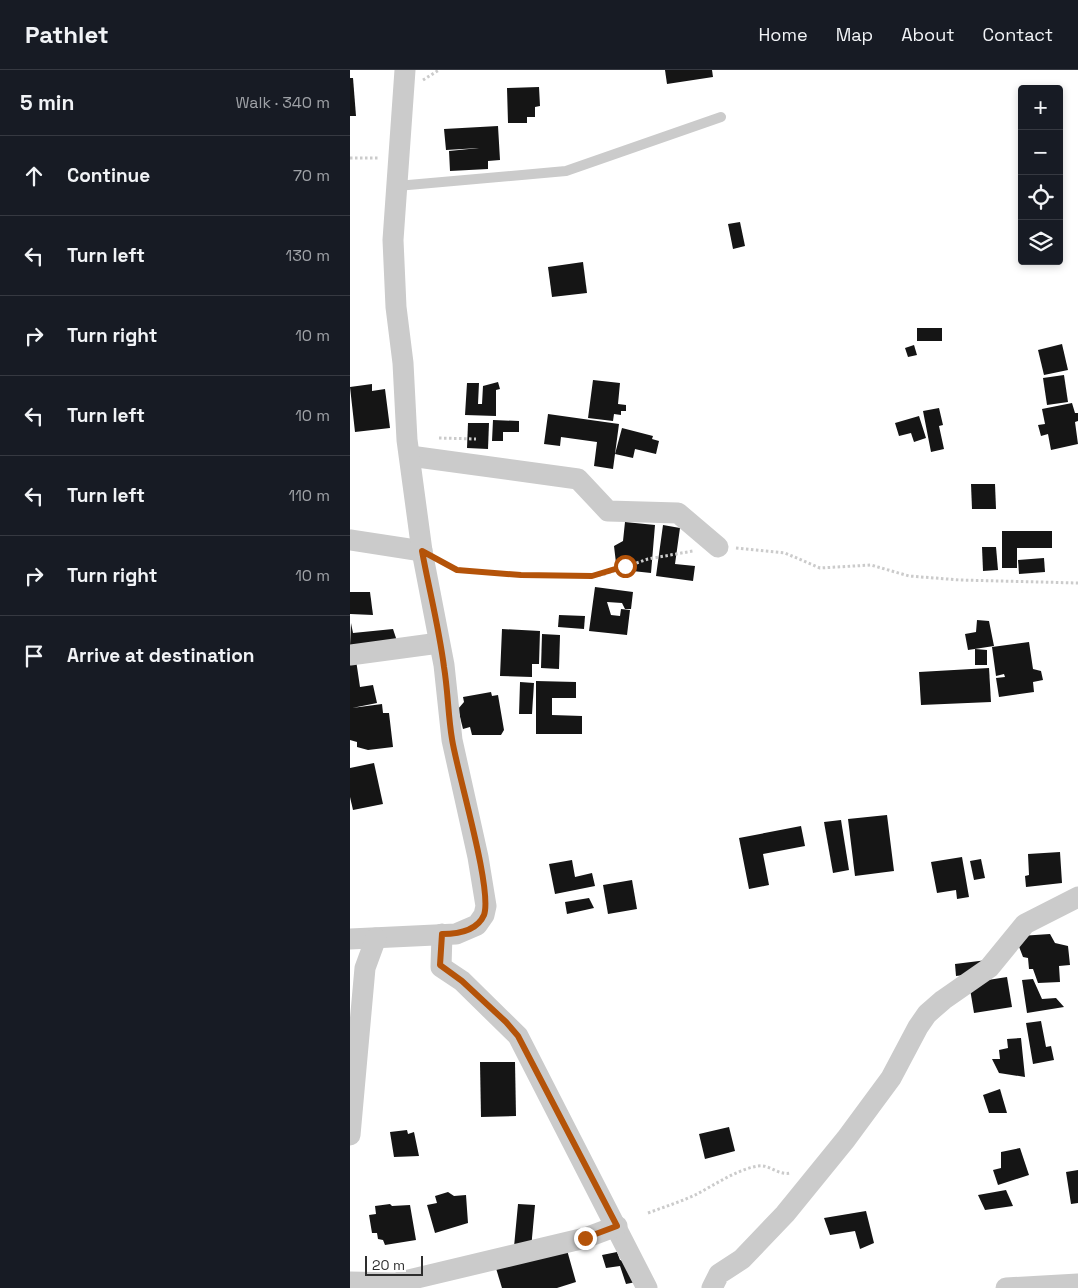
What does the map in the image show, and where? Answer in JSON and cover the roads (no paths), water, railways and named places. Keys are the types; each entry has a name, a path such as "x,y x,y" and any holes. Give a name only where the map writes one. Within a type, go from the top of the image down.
{"street":[{"path":"350,939 456,934 477,925 484,915 486,906 478,857 452,740 444,665 422,551 410,456 392,240 404,70"},
{"path":"410,456 578,479 608,511 678,513 718,547"},
{"path":"350,540 422,551"},
{"path":"350,655 439,643"},
{"path":"712,1288 719,1274 742,1259 785,1214 846,1139 891,1078 918,1026 927,1014 943,1000 989,968 1025,924 1078,897"},
{"path":"442,934 441,967 462,981 506,1022 518,1036 617,1226 647,1288"},
{"path":"350,1135 365,968 376,938"},
{"path":"350,1282 396,1283 585,1238 617,1226"},
{"path":"1006,1288 1078,1284"}],"lane":[{"path":"397,186 566,171 721,117"}]}
